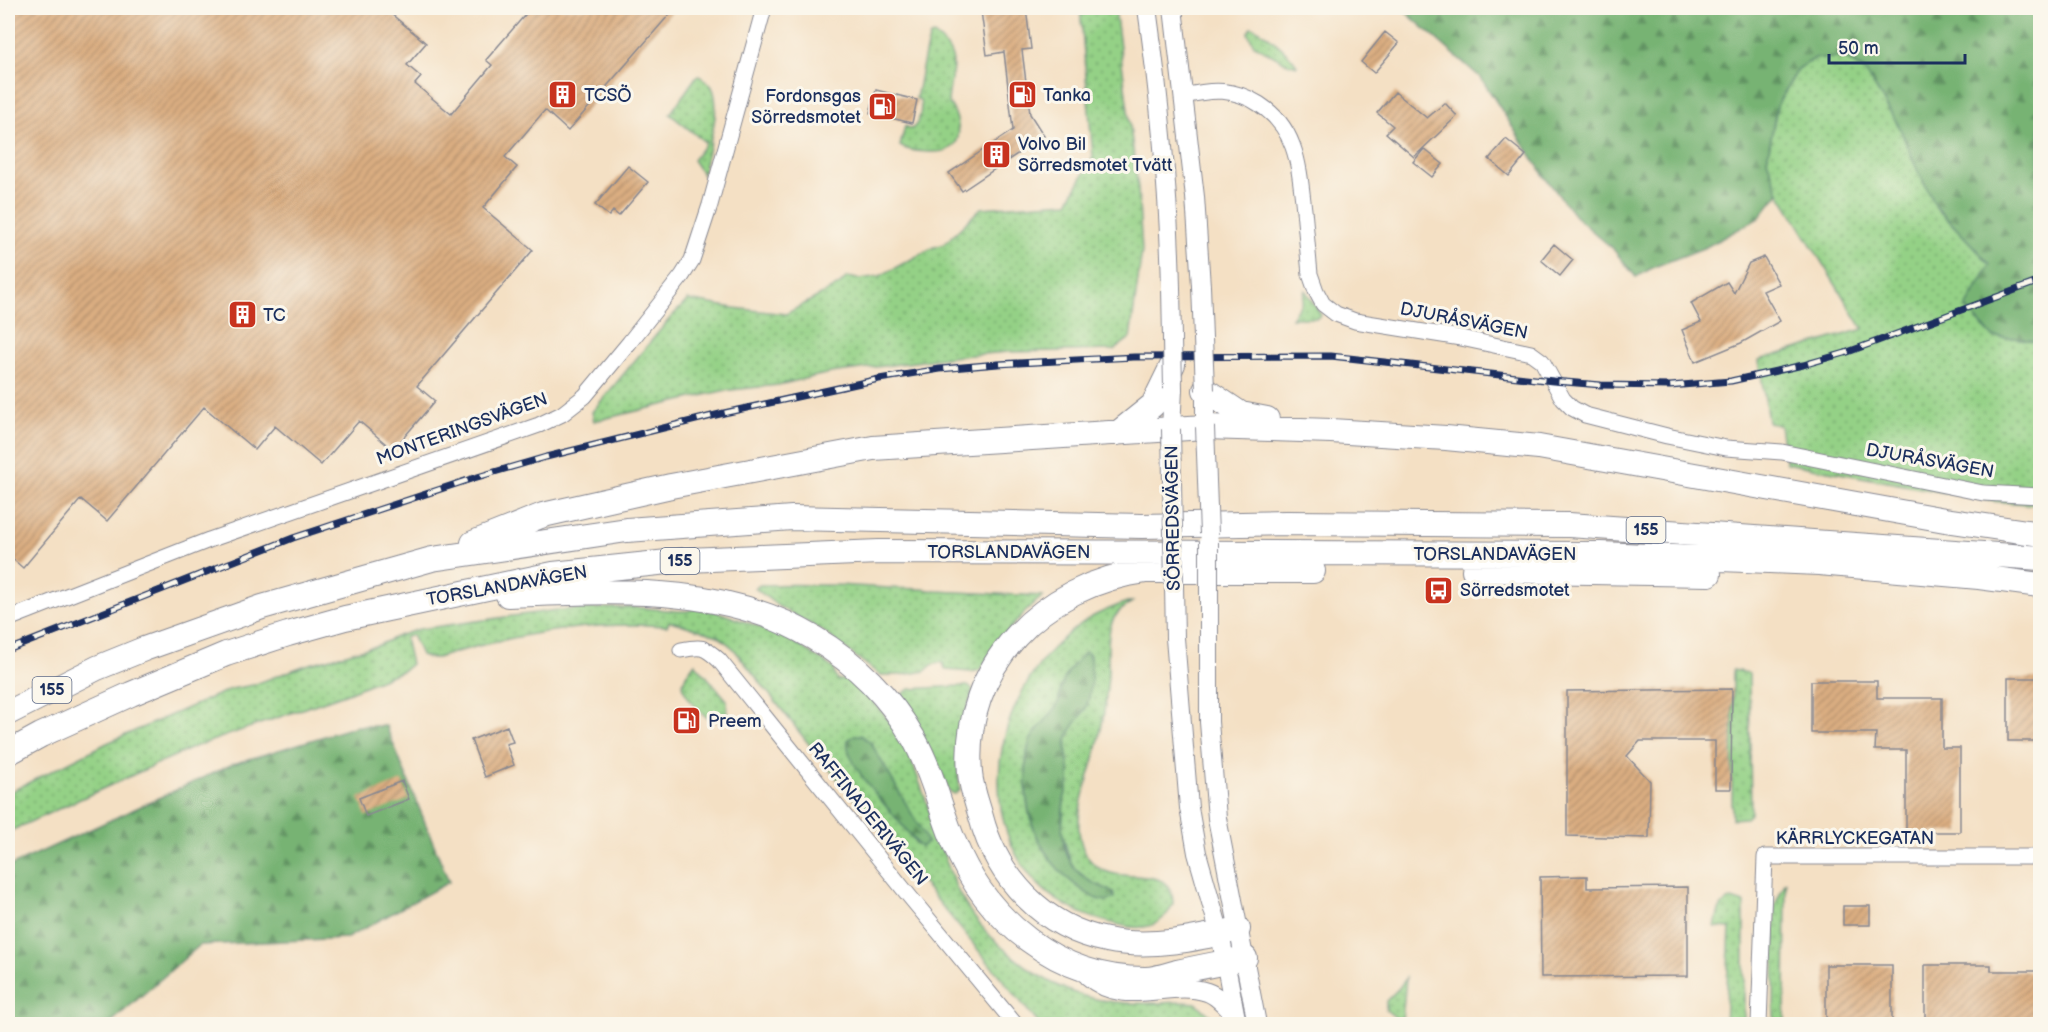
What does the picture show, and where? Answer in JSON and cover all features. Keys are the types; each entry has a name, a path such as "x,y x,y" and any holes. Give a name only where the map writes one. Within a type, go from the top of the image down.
{"main road":[{"path":"1118,434 1153,405 1173,364"},
{"path":"1205,390 1241,414 1331,431"},
{"path":"432,559 543,515 671,486 873,448 1205,427 1331,431 1446,438 1539,447 1945,520 2040,534"},
{"name":"TORSLANDAVÄGEN","path":"8,713 97,668 195,629 262,607 432,559 627,530 792,518 1142,526 1286,523 1569,525 2040,558"},
{"name":"TORSLANDAVÄGEN","path":"8,753 79,717 226,654 288,634 345,618 553,574 687,560 879,552 1600,554 1819,563 1978,577 2040,585"},
{"path":"1229,931 1151,944 1120,942 1091,936 1056,921 1035,906 1012,883 994,855 985,834 970,774 970,738 974,714 990,672 1000,656 1026,626 1060,599 1088,585 1128,573 1145,571 1432,570 1737,574 1819,563"},
{"path":"446,596 647,593 690,596 753,609 814,638 854,666 897,712 915,741 954,844 974,879 1001,916 1031,943 1080,969 1105,975 1146,979 1234,960"}],"street":[{"name":"MONTERINGSVÄGEN","path":"8,619 214,538 539,425 562,414 585,396 682,276 692,260 710,205 764,8"},
{"name":"SÖRREDSVÄGEN","path":"1147,8 1161,116 1170,235 1175,638 1189,808 1197,853 1229,931"},
{"name":"SÖRREDSVÄGEN","path":"1173,8 1185,96 1201,286 1205,390 1209,722 1217,818 1234,960 1236,1021"},
{"name":"DJURÅSVÄGEN","path":"1185,96 1215,90 1246,96 1273,114 1285,129 1294,147 1299,168 1310,274 1323,304 1336,314 1355,321 1461,338 1532,353 1542,361 1563,399 1572,408 1585,415 1619,424 1716,446 1782,452 1983,493 2040,496"},
{"name":"RAFFINADERIVÄGEN","path":"681,650 699,646 707,649 719,660 909,897 1016,1024"},
{"name":"KÄRRLYCKEGATAN","path":"1759,1024 1765,857 2040,857"},
{"name":"SÖRREDSVÄGEN","path":"1234,960 1257,1024"},
{"path":"1080,969 1095,982 1133,993 1191,990 1207,992 1216,996 1236,1021"}],"green space":[{"path":"1080,8 1115,8 1138,188 1142,251 1130,338 1114,350 1008,352 830,373 778,385 722,391 594,421 592,412 671,317 688,300 786,314 839,285 847,277 860,279 880,276 944,244 981,208 1068,202 1093,157"},
{"path":"1401,8 2040,8 2040,342 1993,337 1966,308 1990,264 1937,208 1916,167 1899,126 1865,71 1845,58 1815,58 1798,69 1777,105 1767,160 1779,193 1759,218 1706,247 1654,267 1636,277 1613,249 1575,216 1544,176 1481,78"},
{"path":"1251,27 1277,44 1297,66 1286,63 1254,45 1248,33"},
{"path":"934,35 949,50 952,58 948,102 957,119 959,132 951,148 933,152 918,151 900,146 905,126 912,129 920,116 920,100 916,98 930,36"},
{"path":"1815,58 1845,58 1865,71 1899,126 1916,167 1937,208 1990,264 1993,337 2040,342 2040,505 1990,501 1786,463 1780,426 1768,422 1759,360 1863,329 1779,193 1767,160 1777,106 1798,69"},
{"path":"699,76 711,85 716,109 703,175 693,160 706,143 670,114"},
{"path":"1305,290 1321,315 1317,318 1291,318 1302,303"},
{"path":"760,585 841,585 1043,596 1008,631 980,670 971,672 946,670 942,662 932,665 925,671 902,675 880,675 821,630 778,606 755,588"},
{"path":"1132,602 1117,614 1109,631 1104,713 1082,801 1079,831 1086,854 1101,869 1114,874 1153,878 1163,882 1170,890 1173,904 1169,912 1158,922 1144,927 1128,927 1111,923 1072,909 1049,894 1034,880 1016,854 1008,836 1001,807 999,777 1002,747 1010,718 1023,690 1039,665 1059,642 1087,619","holes":["1086,652 1090,655 1088,701 1066,742 1069,780 1064,800 1062,832 1070,861 1076,870 1093,883 1113,892 1097,899 1065,876 1042,847 1034,831 1026,795 1026,758 1030,742 1057,705 1076,663"]},
{"path":"633,607 678,611 688,611 694,608 718,612 782,635 819,658 834,669 838,680 852,679 877,705 898,734 916,772 957,889 967,907 995,940 1030,969 1068,990 1087,997 1113,1002 1196,1003 1220,1024 1039,1024 812,748 733,648 718,636 674,622 669,622 667,626 609,626 551,631 494,642 437,658 421,655 412,635 405,638 411,664 404,670 345,694 194,747 8,832 8,793 107,743 231,689 253,685 306,665 379,645 419,629 557,610","holes":["861,735 871,743 927,843 917,844 865,778"]},
{"path":"1086,652 1089,656 1091,670 1090,688 1085,709 1071,730 1067,742 1069,773 1063,811 1063,832 1067,853 1076,870 1091,882 1113,892 1114,898 1105,901 1095,898 1078,887 1065,876 1045,852 1032,823 1026,792 1027,756 1031,738 1052,713 1069,672"},
{"path":"695,663 727,700 727,713 722,721 709,719 703,715 682,686 686,675"},
{"path":"1733,670 1749,673 1751,813 1746,818 1732,819"},
{"path":"968,686 973,690 958,738 957,760 960,790 955,794 949,792 939,767 899,697 909,689"},
{"path":"357,726 386,726 449,882 347,938 200,945 109,1024 8,1024 8,867 233,764"},
{"path":"855,735 861,735 871,743 924,835 927,842 921,847 875,793 854,764 848,740"},
{"path":"1786,881 1785,1024 1774,1024 1775,905"},
{"path":"1732,899 1744,903 1744,1024 1725,1024 1730,928 1715,927 1721,906"},
{"path":"1406,978 1402,1021 1400,1021 1386,1010 1386,1001"}],"building":[{"name":"TC","path":"8,8 384,8 426,43 407,65 421,77 415,84 451,114 492,65 486,60 531,8 675,8 568,131 545,110 505,157 517,167 483,208 533,250 417,386 435,401 393,450 359,421 321,465 275,426 255,450 204,407 107,521 81,499 23,568 8,555"},
{"path":"1026,8 1031,49 1022,50 1030,114 1044,136 962,191 949,173 1013,130 1004,52 987,55 981,11"},
{"path":"1385,32 1399,43 1374,73 1361,62"},
{"path":"876,90 917,100 912,123 870,113"},
{"path":"1395,92 1427,118 1445,103 1457,116 1414,157 1386,133 1393,126 1377,113"},
{"path":"1506,139 1526,155 1509,176 1489,159"},
{"path":"1424,149 1443,164 1432,177 1413,162"},
{"path":"628,166 648,182 619,216 613,211 609,216 595,205"},
{"path":"1554,244 1573,260 1560,276 1541,260"},
{"path":"1764,257 1779,284 1763,291 1780,321 1741,343 1695,362 1682,330 1701,322 1691,303 1727,282 1734,293 1749,263"},
{"path":"2008,678 2040,678 2040,741 2008,741"},
{"path":"1811,681 1877,681 1877,698 1942,698 1942,748 1960,748 1960,832 1906,832 1906,750 1875,750 1876,733 1811,733"},
{"path":"1732,689 1731,789 1715,789 1715,741 1640,741 1627,756 1650,781 1649,838 1567,836 1567,691"},
{"path":"507,726 513,742 506,744 514,765 485,777 471,740"},
{"path":"402,781 409,799 366,816 359,798"},
{"path":"1587,876 1587,888 1688,887 1688,976 1541,977 1540,877"},
{"path":"1843,906 1870,906 1870,925 1843,925"},
{"path":"1826,965 1892,965 1892,1024 1826,1024"},
{"path":"1925,965 1991,965 1991,971 2040,971 2040,1021 1925,1024"}],"railway":[{"path":"8,650 293,538 474,478 546,457 724,413 879,379 940,369 1134,357 1331,356 1601,385 1670,386 1731,381 1845,353 2040,281"}],"place":[{"name":"TCSÖ","path":"563,95"},
{"name":"Tanka","path":"1022,95"},
{"name":"Fordonsgas Sörredsmotet","path":"882,106"},
{"name":"Volvo Bil Sörredsmotet Tvätt","path":"997,154"},
{"name":"TC","path":"242,315"},
{"name":"Sörredsmotet","path":"1439,590"},
{"name":"Preem","path":"687,721"}]}
